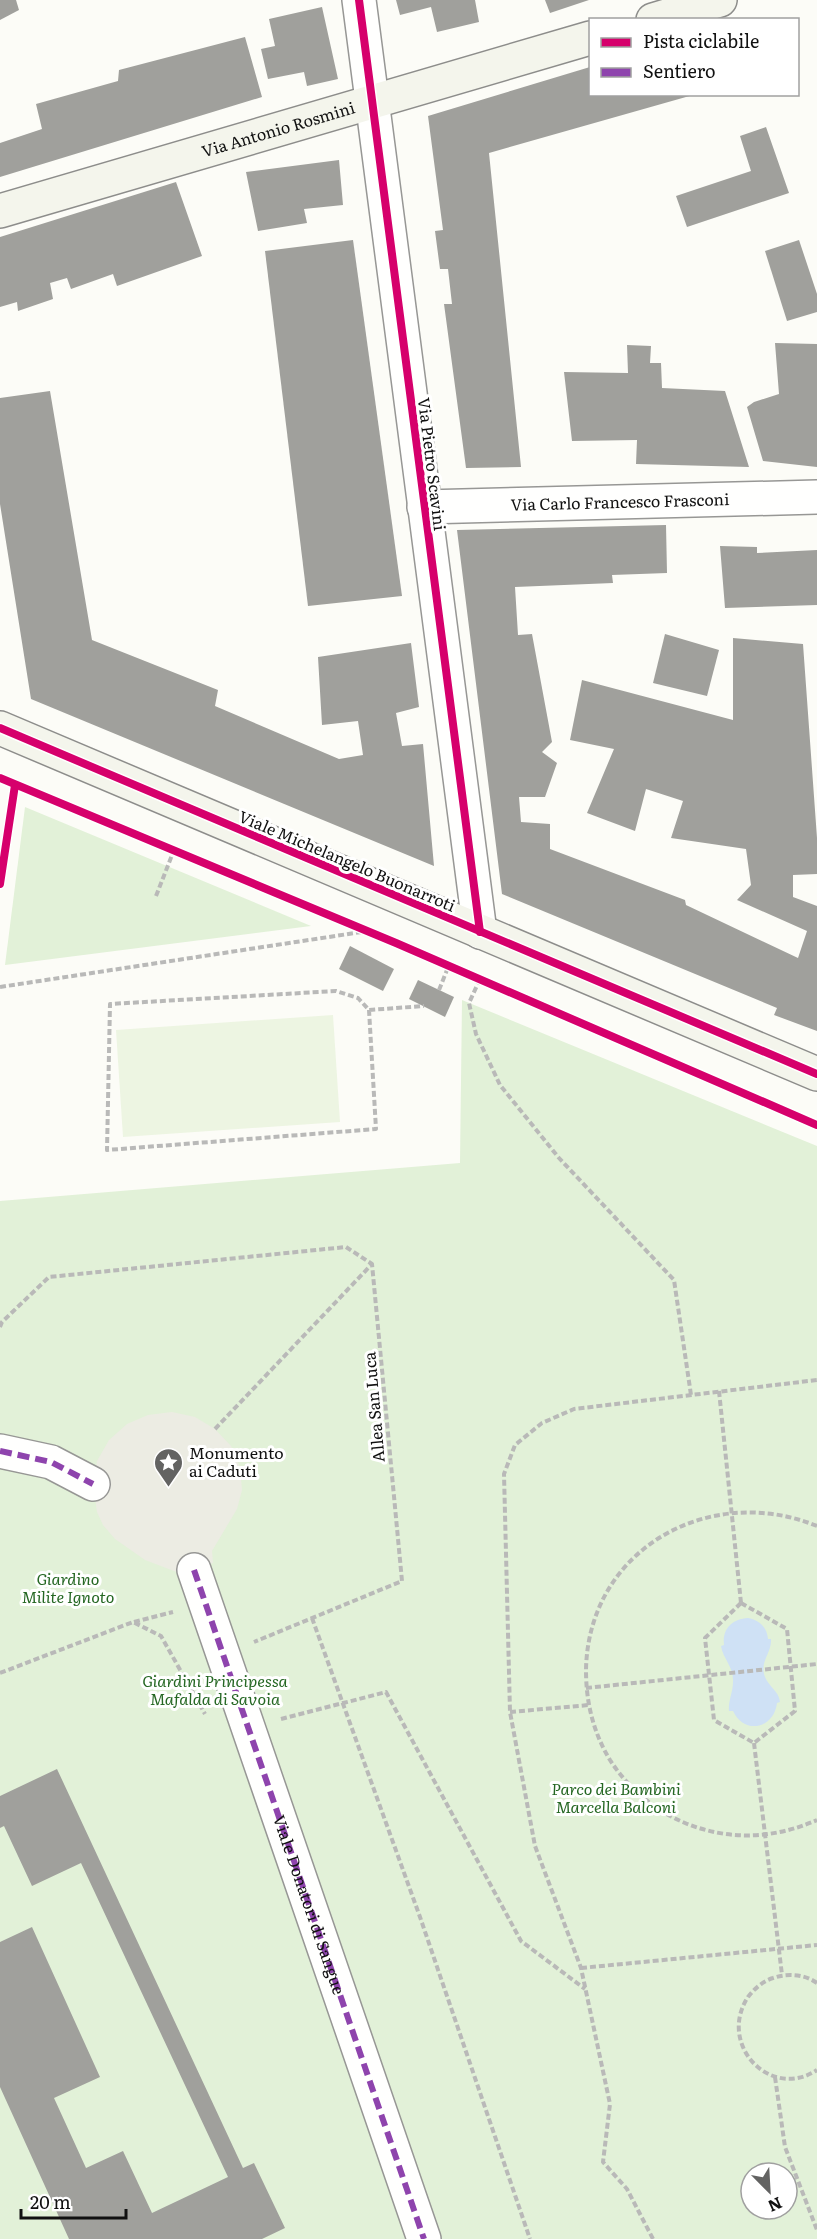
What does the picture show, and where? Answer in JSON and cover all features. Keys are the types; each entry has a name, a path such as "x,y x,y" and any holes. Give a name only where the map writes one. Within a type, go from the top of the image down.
{"street":[{"name":"Via Pietro Scavini","path":"359,0 480,932"},
{"path":"660,18 720,0"},
{"name":"Via Antonio Rosmini","path":"0,211 589,39"},
{"name":"Via Carlo Francesco Frasconi","path":"424,507 817,497"},
{"name":"Viale Michelangelo Buonarroti","path":"1,722 480,932 817,1074"},
{"path":"0,1451 51,1462 93,1484"},
{"name":"Viale Donatori di Sangue","path":"194,1570 424,2239"}],"path":[{"path":"0,884 15,785"},
{"path":"163,846 184,855"},
{"path":"156,896 174,850"},
{"path":"357,926 377,935"},
{"path":"0,987 368,931"},
{"path":"438,961 459,970"},
{"path":"439,990 448,965"},
{"path":"469,974 490,984"},
{"path":"480,979 469,1004 476,1034 500,1085 559,1158 674,1280 691,1395"},
{"path":"336,991 358,998 369,1010 376,1129 108,1150 110,1004 336,991"},
{"path":"369,1010 424,1006"},
{"path":"0,1326 49,1277 346,1247 372,1264 215,1429"},
{"path":"653,2239 627,2188 603,2162 610,2104 581,1968 535,1846 510,1712 504,1474 515,1445 542,1423 574,1409 817,1380"},
{"path":"719,1391 741,1603"},
{"path":"817,1526 788,1516 760,1511 732,1512 701,1518 672,1529 646,1547 624,1568 607,1593 594,1621 586,1651 586,1688 590,1715 602,1746 620,1774 643,1798 670,1817 701,1830 734,1836 767,1835 799,1828 817,1820"},
{"path":"741,1603 787,1629 791,1667 795,1712 754,1743"},
{"path":"741,1603 705,1638 714,1720 754,1743"},
{"path":"312,1618 420,1917 530,2239"},
{"path":"0,1673 133,1622 160,1636 206,1716"},
{"path":"586,1688 817,1664"},
{"path":"248,1727 386,1692 521,1941 585,1989"},
{"path":"510,1712 589,1705"},
{"path":"754,1743 767,1835 782,1975"},
{"path":"581,1968 817,1945"},
{"path":"817,1983 799,1976 782,1975 767,1980 753,1991 743,2006 738,2022 739,2040 747,2056 759,2069 775,2077 793,2078 817,2070"},
{"path":"775,2077 785,2147 817,2230"}],"green space":[{"path":"25,807 311,926 5,965"},
{"path":"462,1000 817,1146 817,2239 0,2239 0,1201 460,1163"},
{"path":"333,1015 340,1122 123,1137 116,1030"}],"shaded area":[{"path":"172,1412 195,1417 215,1429 231,1446 240,1467 242,1490 237,1509 212,1551 213,1563 182,1574 145,1560 115,1539 103,1525 97,1512 93,1484 97,1461 109,1440 127,1424 148,1415"}],"water":[{"path":"748,1618 762,1625 768,1639 771,1639 764,1672 780,1702 777,1703 770,1719 758,1726 744,1724 733,1711 729,1711 733,1677 721,1646 724,1645 726,1630 729,1626 737,1620"}],"building":[{"path":"0,0 16,0 19,10 0,20"},
{"path":"396,0 475,0 479,22 437,32 431,7 400,15"},
{"path":"545,0 589,0 550,13"},
{"path":"322,7 338,79 307,86 304,72 268,79 261,49 275,46 269,19"},
{"path":"245,37 262,97 0,177 0,143 42,129 36,104 118,81 119,70"},
{"path":"589,67 589,96 689,96 489,153 521,467 466,468 444,304 452,304 448,269 440,269 435,231 443,230 428,116"},
{"path":"766,127 789,193 687,227 676,196 751,171 740,136"},
{"path":"339,160 343,205 304,209 307,223 258,231 246,172"},
{"path":"176,182 202,256 117,286 113,274 71,289 67,278 50,283 53,299 18,311 17,302 0,307 0,237"},
{"path":"353,240 402,596 308,606 265,251"},
{"path":"799,240 817,294 817,312 787,321 765,251"},
{"path":"775,343 817,344 817,467 763,461 747,407 754,402 779,394"},
{"path":"627,345 651,346 650,363 661,363 662,388 725,391 749,467 636,464 637,440 572,441 564,372 628,373"},
{"path":"50,391 92,640 218,690 215,706 339,759 363,755 358,721 322,725 318,657 411,643 419,707 396,713 402,746 423,744 434,866 31,699 0,504 0,398"},
{"path":"666,525 667,573 612,575 613,583 515,587 518,635 532,634 552,742 542,752 557,763 545,797 519,797 521,822 550,824 550,849 685,900 686,905 798,958 807,931 737,900 751,885 746,849 671,838 683,801 646,789 635,831 587,813 614,749 570,740 582,680 733,720 733,638 803,644 817,838 817,874 793,875 793,897 817,906 817,1031 774,1015 777,1008 502,894 457,530"},
{"path":"720,546 757,547 757,553 817,550 817,605 725,608"},
{"path":"665,634 719,650 707,696 653,683"},
{"path":"350,946 394,969 383,991 339,969"},
{"path":"418,980 454,997 445,1017 409,999"},
{"path":"57,1769 243,2168 254,2163 285,2228 262,2239 69,2239 0,2087 0,1942 32,1927 100,2077 54,2098 86,2168 123,2151 152,2213 228,2177 81,1863 32,1886 4,1826 0,1828 0,1796"}],"marked path":[{"path":"0,1451 51,1462 93,1484"},
{"path":"194,1570 424,2239"}],"cycle path":[{"path":"359,0 480,932"},
{"path":"0,728 817,1074"},
{"path":"0,778 396,943 817,1125"},
{"path":"0,884 15,785"}],"place":[{"name":"Monumento ai Caduti","path":"168,1488"}],"park label":[{"name":"Giardino Milite Ignoto","path":"68,1588"},
{"name":"Giardini Principessa Mafalda di Savoia","path":"215,1690"},
{"name":"Parco dei Bambini Marcella Balconi","path":"616,1798"}]}
